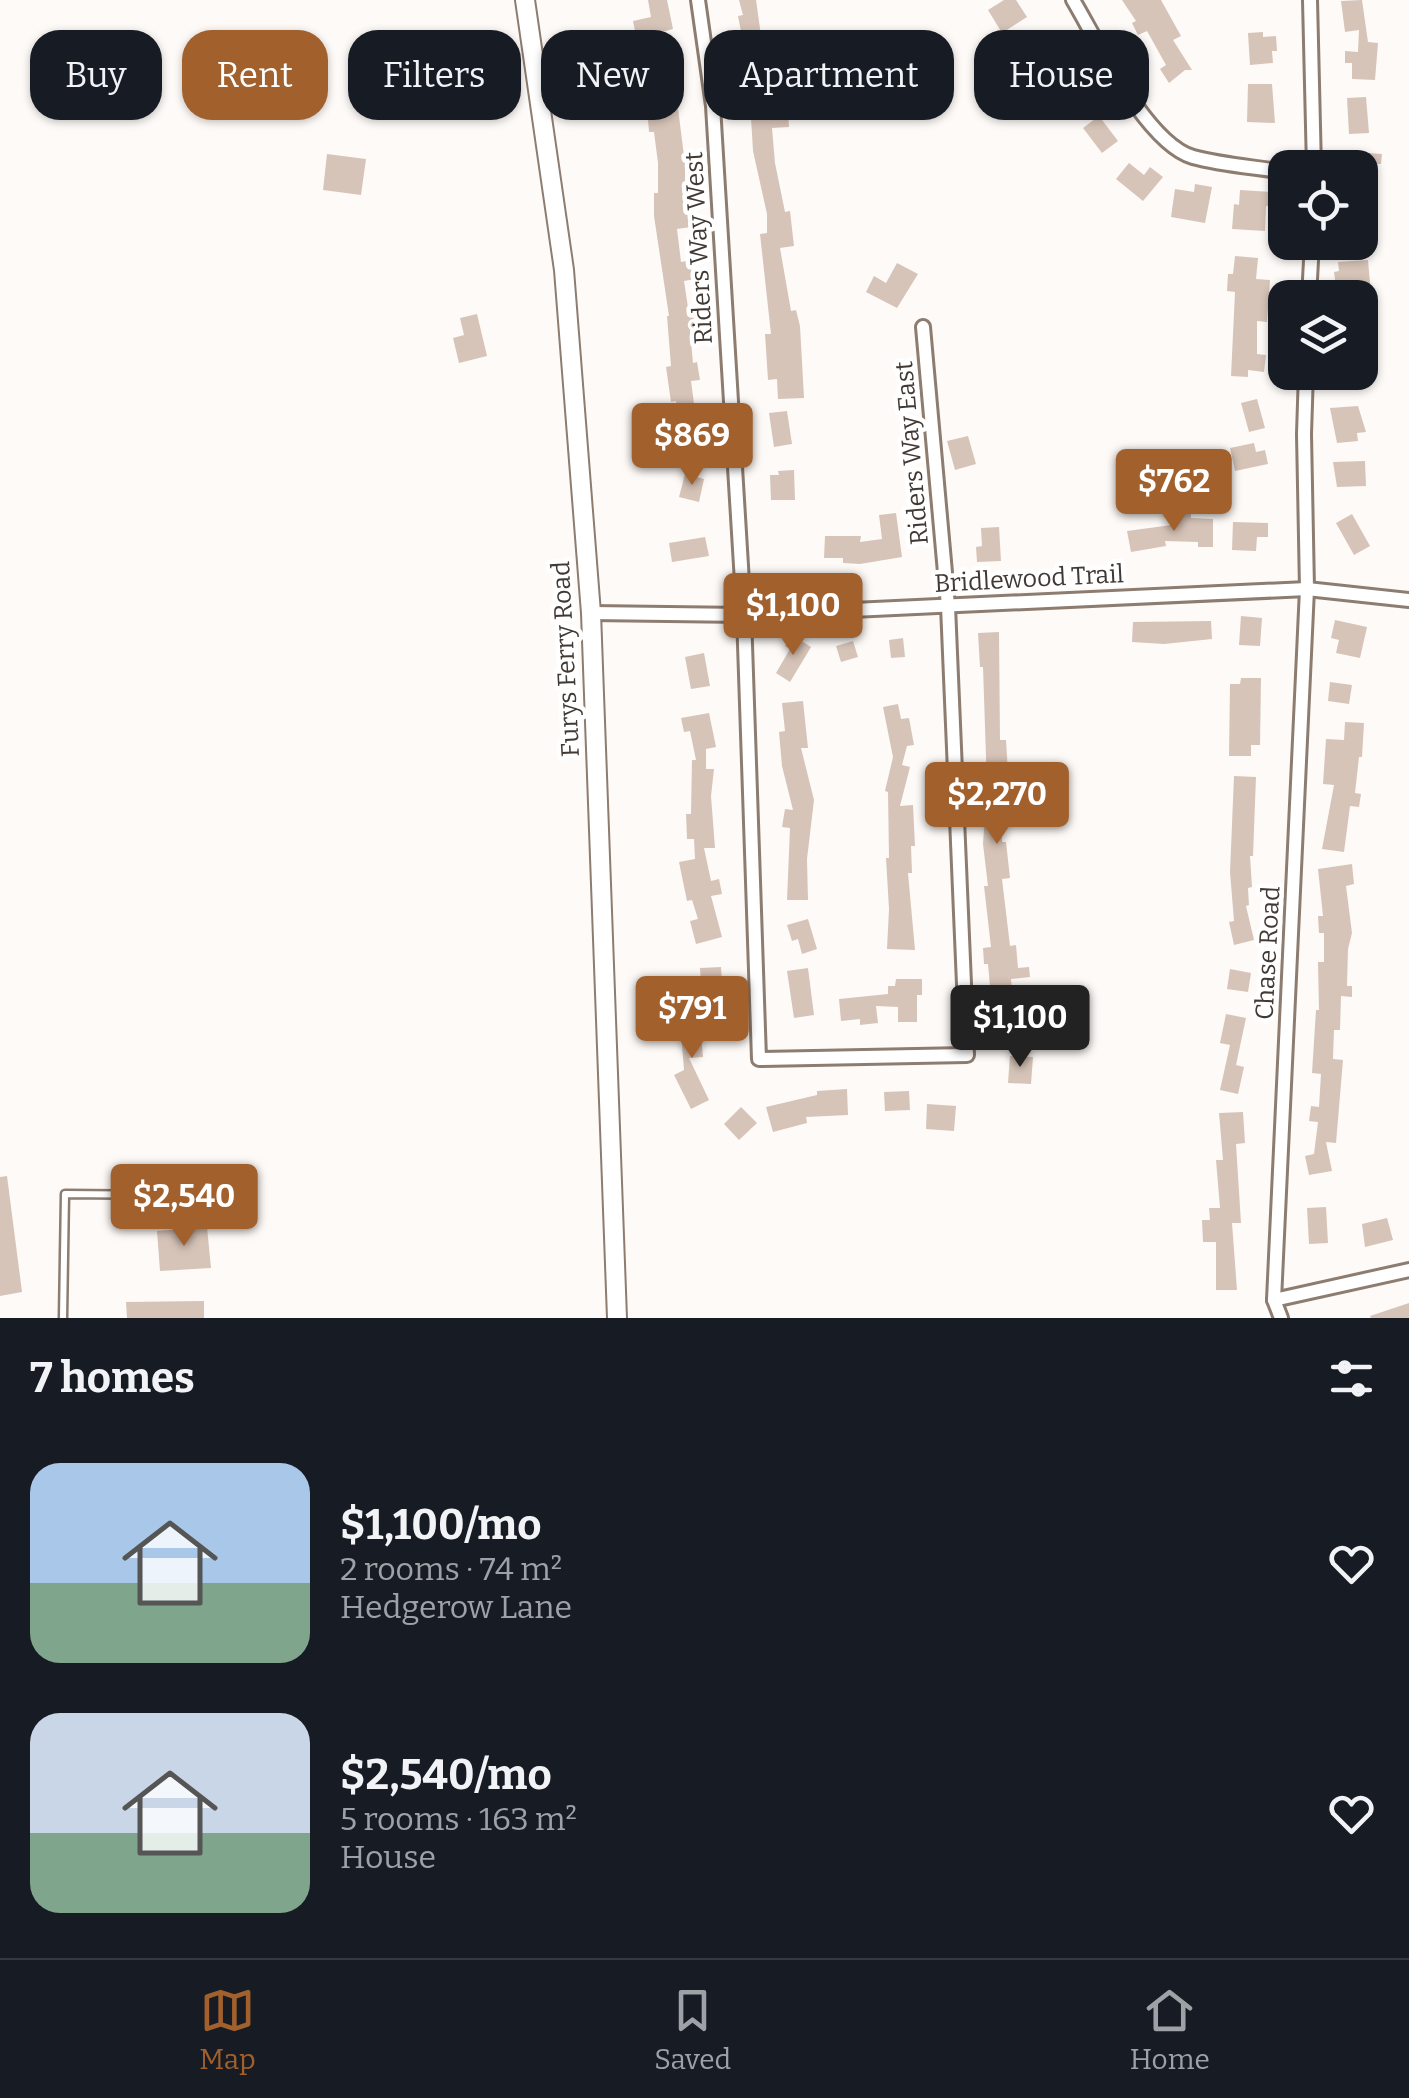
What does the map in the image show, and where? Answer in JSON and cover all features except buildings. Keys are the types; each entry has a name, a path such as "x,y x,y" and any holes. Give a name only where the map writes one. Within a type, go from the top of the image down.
{"main road":[{"name":"Furys Ferry Road","path":"524,0 564,270 591,612 617,1318"}],"street":[{"name":"Riders Way West","path":"698,0 713,106 744,615 760,1059"},
{"path":"1073,0 1145,119 1164,140 1190,156 1268,169"},
{"path":"1310,0 1314,150"},
{"name":"Riders Way East","path":"760,1059 966,1055 948,606 923,327"},
{"name":"Chase Road","path":"1281,1318 1274,1300 1307,589 1305,390"},
{"name":"Bridlewood Trail","path":"591,612 744,615 1307,589 1409,600"},
{"path":"1274,1300 1409,1270"}],"lane":[{"path":"63,1318 65,1194 172,1195"}]}
